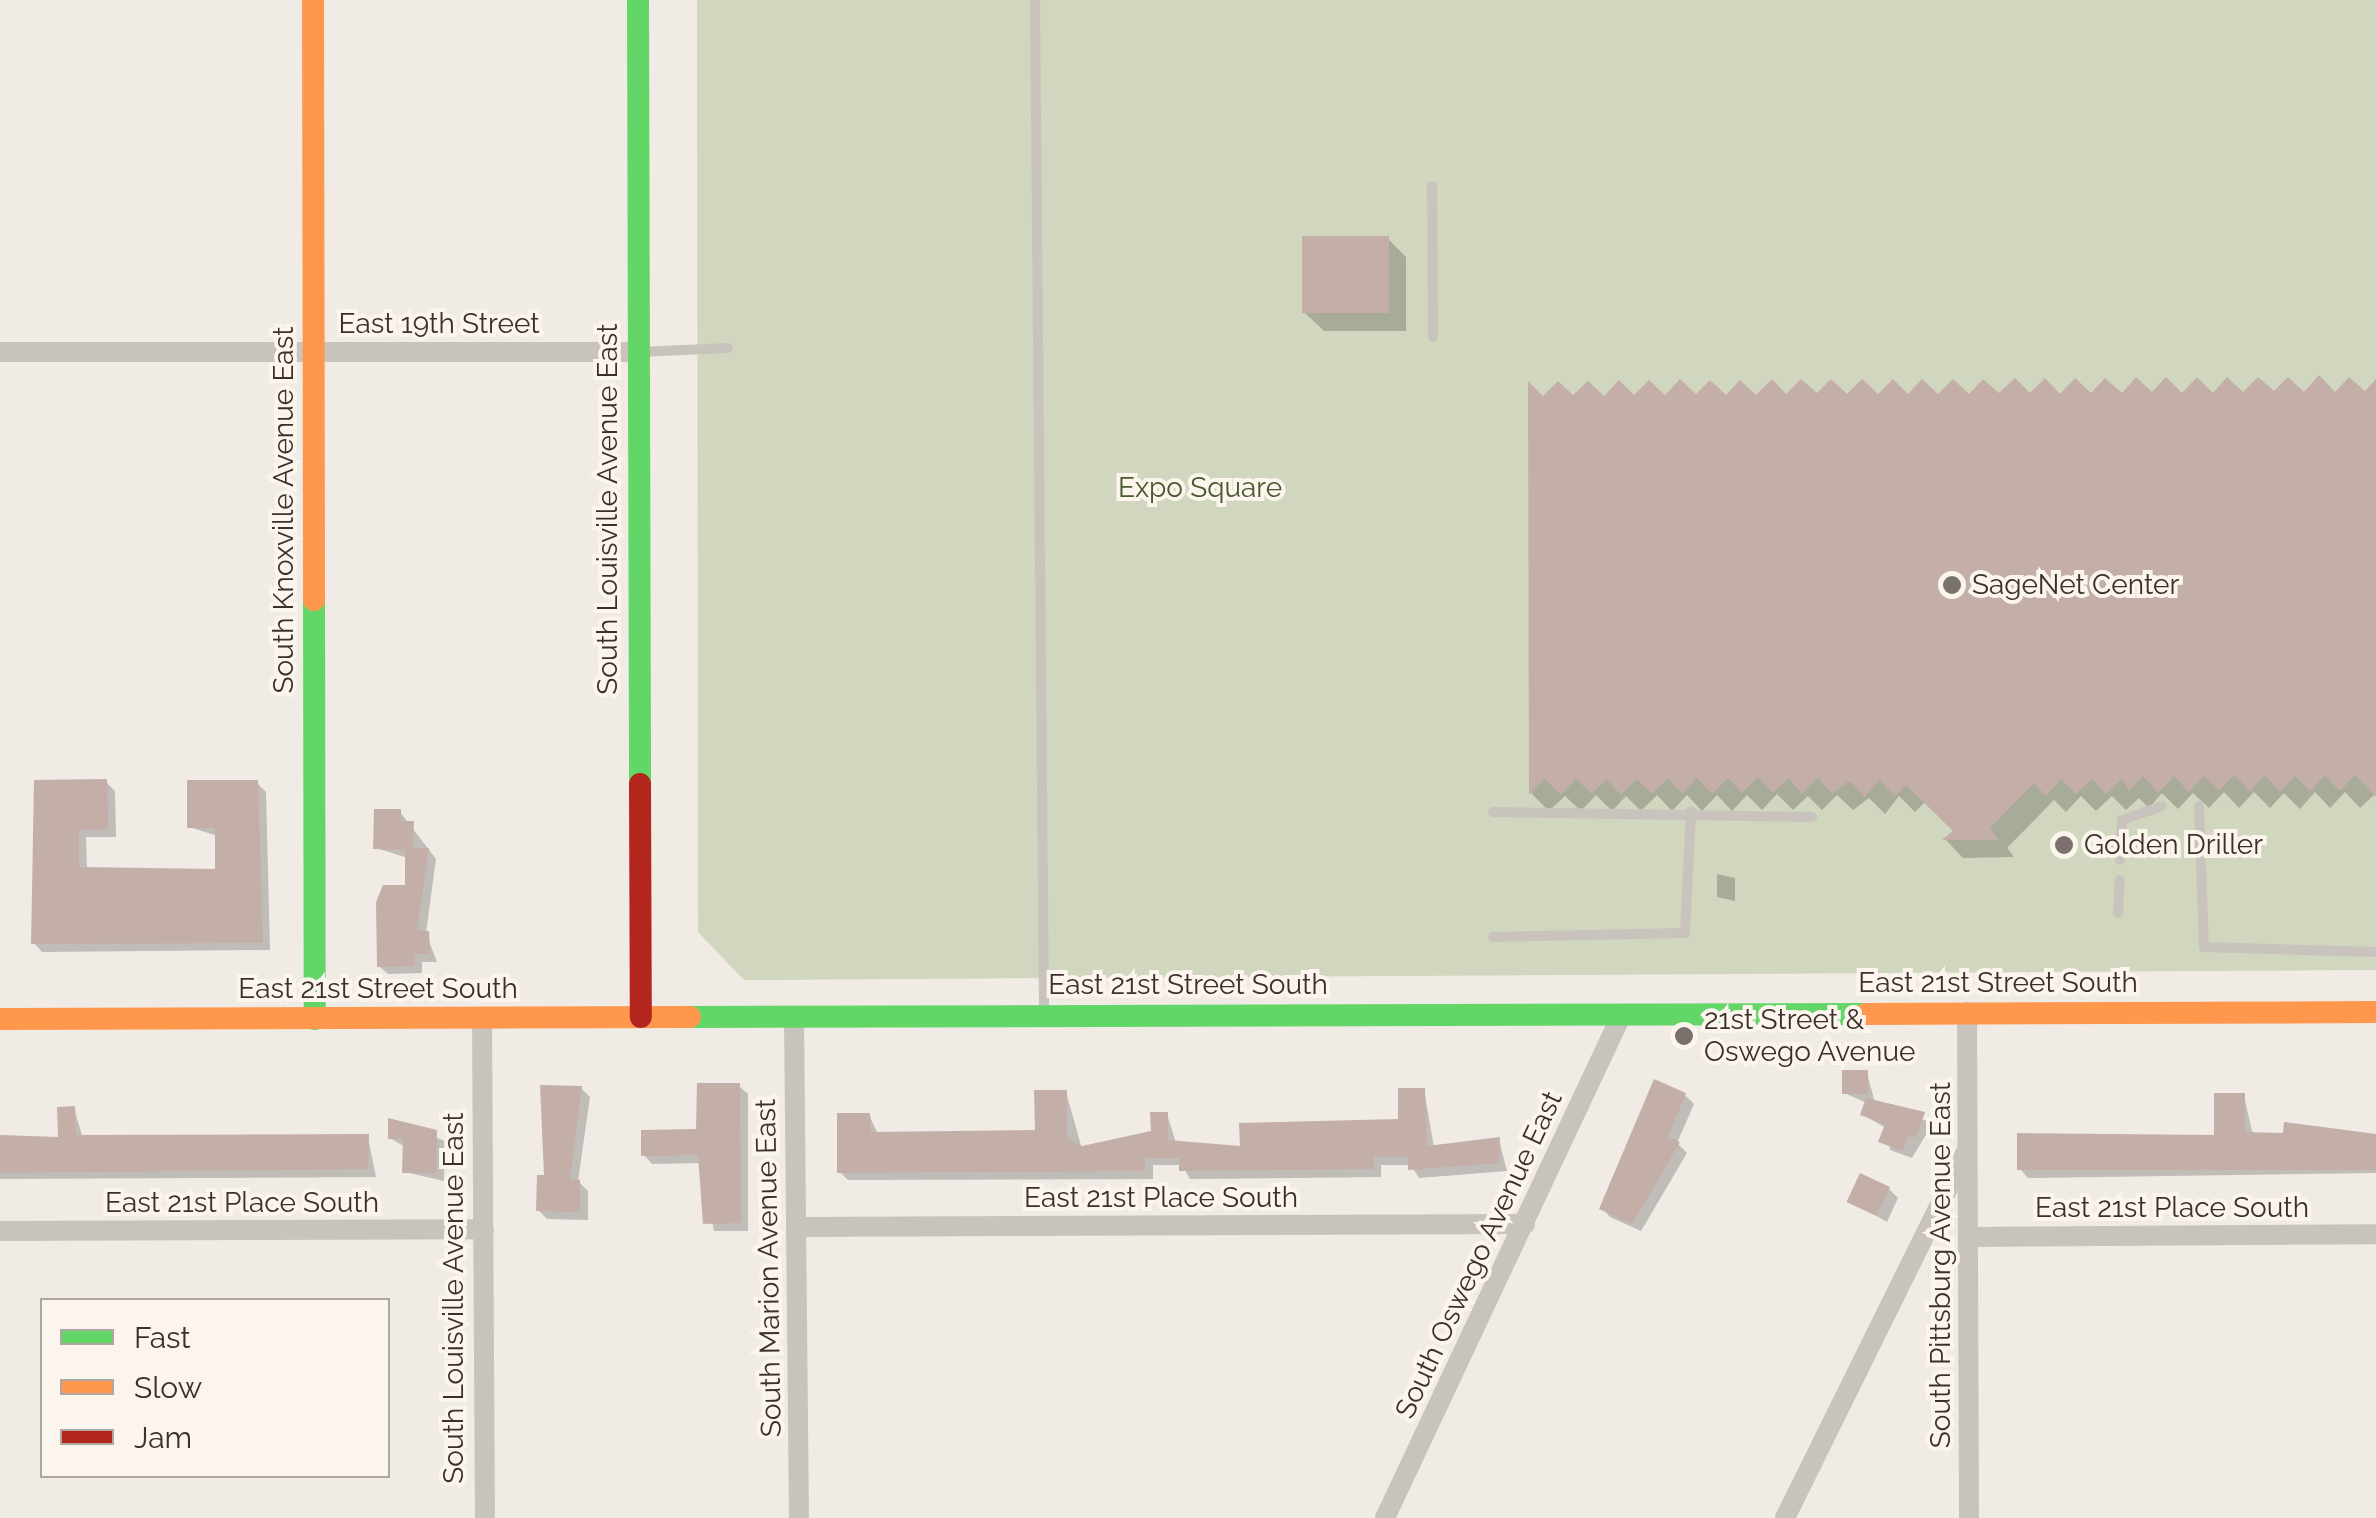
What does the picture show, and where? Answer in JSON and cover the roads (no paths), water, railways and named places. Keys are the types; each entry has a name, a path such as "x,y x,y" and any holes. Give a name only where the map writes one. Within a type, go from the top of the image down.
{"main road":[{"name":"South Knoxville Avenue East","path":"313,0 315,1019"},
{"name":"South Louisville Avenue East","path":"638,0 640,1017"},
{"name":"East 21st Street South","path":"0,1020 2376,1012"}],"street":[{"name":"East 19th Street","path":"0,352 638,352"},
{"name":"South Pittsburg Avenue East","path":"1966,1012 1969,1518"},
{"name":"South Oswego Avenue East","path":"1385,1518 1622,1014"},
{"name":"South Marion Avenue East","path":"794,1016 799,1518"},
{"name":"South Louisville Avenue East","path":"482,1018 485,1518"},
{"path":"1785,1518 1969,1144"},
{"name":"East 21st Place South","path":"797,1226 1524,1224"},
{"name":"East 21st Place South","path":"0,1231 484,1230"},
{"name":"East 21st Place South","path":"1969,1237 2376,1234"}],"lane":[{"path":"1035,0 1044,1016"},
{"path":"1432,186 1433,336"},
{"path":"638,352 728,348"},
{"path":"2120,860 2122,820 2162,806"},
{"path":"2199,806 2204,947 2376,952"},
{"path":"1493,812 1691,811 1812,817"},
{"path":"1493,937 1685,933 1691,811"},
{"path":"2118,913 2120,880"}],"place":[{"name":"SageNet Center","path":"1952,585"},
{"name":"Golden Driller","path":"2064,845"},
{"name":"21st Street & Oswego Avenue","path":"1684,1036"}],"park label":[{"name":"Expo Square","path":"1200,488"}]}
